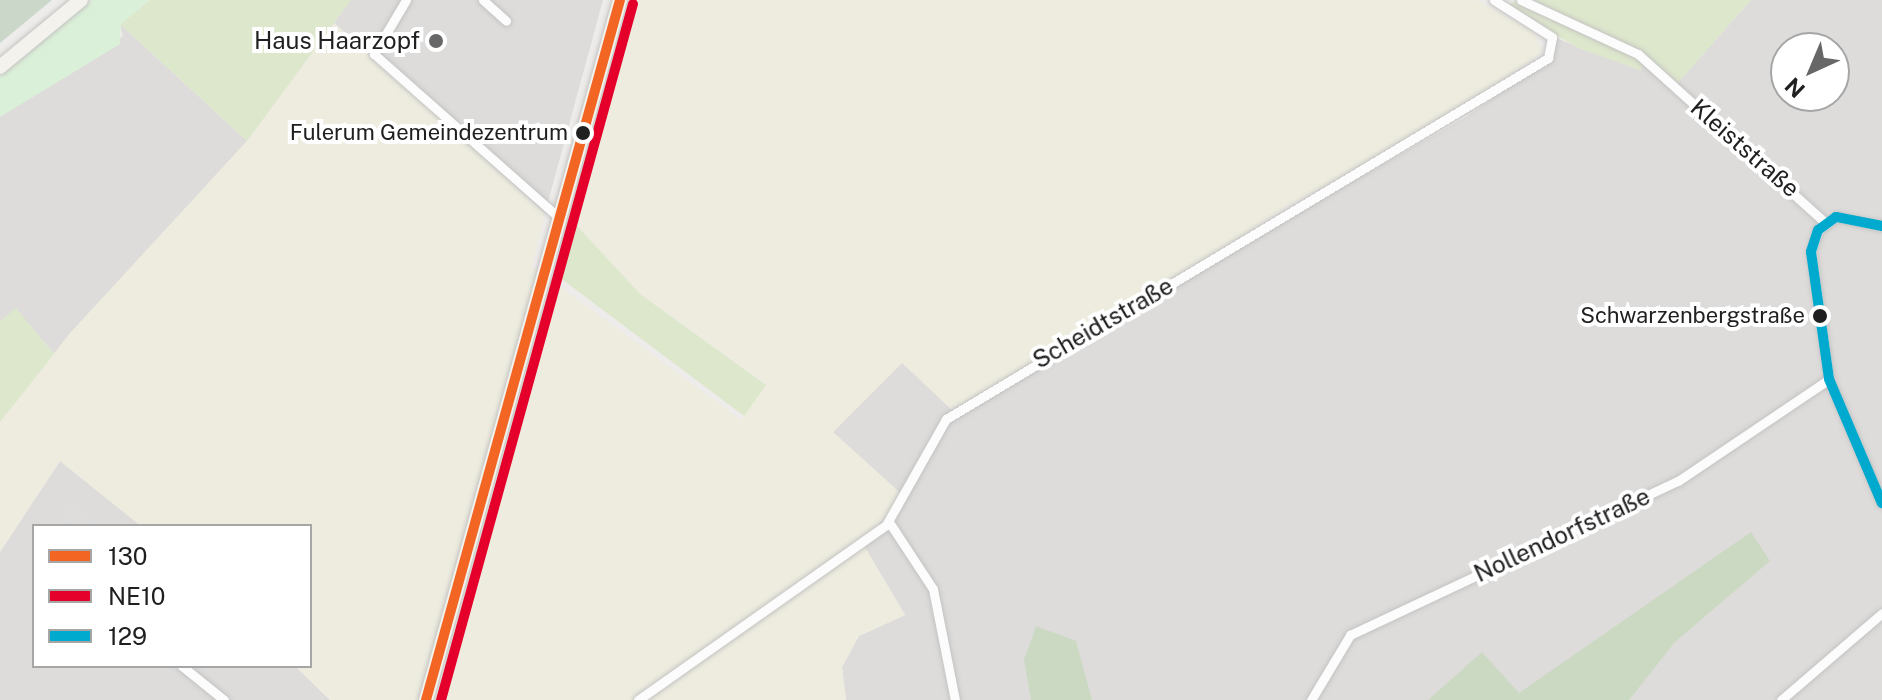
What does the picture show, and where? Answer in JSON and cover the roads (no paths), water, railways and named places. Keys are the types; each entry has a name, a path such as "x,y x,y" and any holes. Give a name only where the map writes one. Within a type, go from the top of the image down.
{"street":[{"path":"0,67 81,0"},
{"path":"406,0 374,54 558,217"},
{"path":"483,0 506,21"},
{"path":"426,700 620,0"},
{"name":"Scheidtstraße","path":"638,700 889,522 946,419 1548,58 1552,37 1494,0"},
{"name":"Kleiststraße","path":"1521,0 1617,43 1662,75 1826,223"},
{"path":"1882,226 1847,216 1826,223 1811,252 1829,379 1882,503"},
{"name":"Nollendorfstraße","path":"1311,700 1350,635 1678,481 1829,379"},
{"path":"889,522 933,589 955,700"},
{"path":"1781,700 1882,613"},
{"path":"184,668 224,700"}],"place":[{"name":"Haus Haarzopf","path":"436,41"},
{"name":"Fulerum Gemeindezentrum","path":"583,133"},
{"name":"Schwarzenbergstraße","path":"1820,316"}]}
